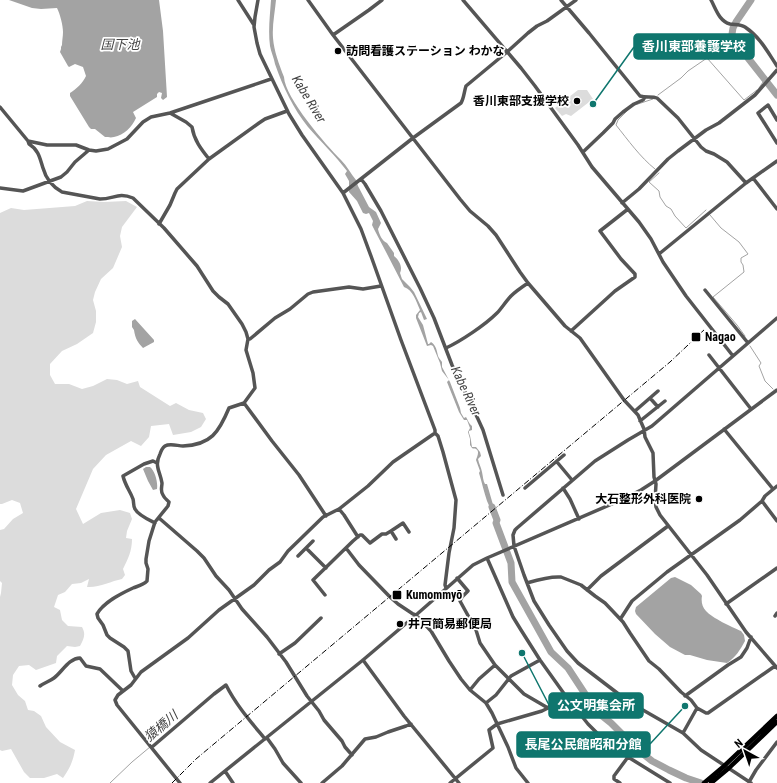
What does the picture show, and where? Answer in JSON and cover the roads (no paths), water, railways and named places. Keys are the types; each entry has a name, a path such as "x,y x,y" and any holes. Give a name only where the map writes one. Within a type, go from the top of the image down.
{"main road":[{"path":"711,783 777,716"},
{"path":"704,783 726,767 777,722"}],"street":[{"path":"238,0 254,25"},
{"path":"258,0 254,25 260,54 287,111 302,135 344,192 361,229 435,433 438,436 444,452 456,500 454,528 445,585 446,588"},
{"path":"308,0 333,35 465,205 496,235 528,283 565,326 580,338 624,400 635,411 653,453 656,507 660,515 707,575 726,604 751,637 776,667 706,713 697,708 691,700 649,661 621,618 603,600 594,596 577,583 561,577 527,583"},
{"path":"333,35 382,0"},
{"path":"463,0 535,86 583,152 592,167 628,209 651,239 669,271 686,296 733,356"},
{"path":"561,0 590,33 640,96 657,98 678,118 701,147 727,162 746,183"},
{"path":"344,192 461,103 466,86 528,33 576,0"},
{"path":"711,0 723,20 746,28 760,40 777,66"},
{"path":"622,203 639,189 668,159 706,130 719,123 755,95 776,72"},
{"path":"28,141 47,145 76,145 96,151 108,149 128,139 146,119 150,117 170,113 271,79"},
{"path":"583,152 613,123 615,119 634,104 643,100 645,97"},
{"path":"777,120 768,106 758,113 777,143"},
{"path":"0,107 39,155 43,168 50,181 57,189 62,192 100,199 120,195 127,196 134,198 145,208 197,266 213,291 232,309 242,324 248,340 246,350 253,373 255,388 244,403 229,408 223,424 217,432 207,440 198,444 183,446 170,445 162,448 157,463 162,484 162,494 168,502 168,506 155,523 149,541 146,559 148,569 147,581 143,585 107,602 97,614 107,635 128,651 131,671 135,678"},
{"path":"159,224 177,190 209,159 265,119 287,111"},
{"path":"170,113 192,127 193,135 197,144 209,159"},
{"path":"0,188 23,191 61,177 67,172 74,162 89,150"},
{"path":"659,254 746,183 777,161"},
{"path":"753,178 777,209"},
{"path":"360,180 365,184 381,211 420,288 455,372 481,424 503,495"},
{"path":"571,331 616,291 635,277 635,274 621,259 600,231 628,209"},
{"path":"446,348 455,344 485,323 496,314 513,294 528,283"},
{"path":"248,340 308,294 349,287 363,289 381,286"},
{"path":"705,290 748,343"},
{"path":"777,318 652,426 595,461 572,480 515,530 513,540 513,547 534,601 549,626 567,651 578,663 629,702 683,733 701,750 750,782 756,770 777,742"},
{"path":"709,355 751,409"},
{"path":"210,783 363,660 416,616 473,565 641,490 777,390"},
{"path":"635,411 658,391"},
{"path":"650,398 658,407"},
{"path":"640,421 665,401"},
{"path":"244,403 298,475 326,516"},
{"path":"724,429 772,489"},
{"path":"180,783 117,705 115,700 118,695 131,685 141,672 188,638 219,610 254,585 269,570 280,562 288,551 323,517 339,510 394,462 435,433"},
{"path":"525,488 564,455"},
{"path":"155,523 136,511 134,501 124,484 123,476 144,464 153,461 157,463"},
{"path":"556,462 572,480"},
{"path":"621,618 632,601 691,554 740,520 777,486"},
{"path":"564,488 578,519"},
{"path":"762,501 777,521"},
{"path":"339,510 358,536"},
{"path":"159,518 204,558 242,609 286,662 324,720 352,755"},
{"path":"325,595 314,580 358,536 362,535 370,543 382,534 386,534 403,523 409,532"},
{"path":"587,590 601,576 668,526"},
{"path":"391,531 396,539"},
{"path":"298,556 313,541"},
{"path":"306,548 326,568"},
{"path":"346,548 390,597 416,616 431,631 461,679 470,690 486,703 508,747 516,768 528,783"},
{"path":"487,558 513,617 540,660 588,724 599,735 628,757 670,783"},
{"path":"726,604 777,568"},
{"path":"457,578 468,591 460,601 476,630 480,643 495,665 524,694 548,708"},
{"path":"279,654 295,643 321,618"},
{"path":"685,696 741,657 747,648 751,637"},
{"path":"40,686 53,678 71,662 77,658 80,658 86,666 100,669 123,690"},
{"path":"363,660 458,783"},
{"path":"486,703 496,696 508,678 540,660"},
{"path":"470,690 479,679 495,665"},
{"path":"151,747 226,685 234,700 275,748 284,763 301,783"},
{"path":"450,783 493,748 489,730 497,724 542,711 565,695"},
{"path":"683,733 697,708"},
{"path":"322,783 342,766 365,739 376,737 411,724"},
{"path":"620,783 614,779 614,776 628,757"},
{"path":"225,772 233,783"}],"water":[{"name":"国下池","path":"9,0 159,0 163,31 167,97 163,100 161,98 162,93 159,92 157,97 133,112 136,118 127,130 118,136 105,137 95,129 91,129 70,96 70,93 79,86 86,76 83,67 75,64 69,67 60,52 63,29 57,8 32,8"},
{"path":"271,0 276,0 273,38 277,58 291,97 307,121 345,165 356,180 369,207 376,212 381,223 378,229 380,235 394,253 394,256 401,266 400,273 402,279 414,292 427,319 424,320 421,312 419,313 418,317 423,325 428,344 431,342 435,346 438,356 442,362 442,367 449,380 442,371 433,346 427,346 416,318 416,315 420,310 414,296 407,288 404,287 372,225 373,221 369,213 363,213 357,201 349,192 349,181 345,174 347,171 308,127 293,105 285,89 275,64 270,46 269,29"},
{"path":"135,319 154,340 154,342 143,348 137,340 132,327 132,321"},
{"path":"449,380 461,413 464,418 466,417 472,426 472,430 469,431 469,433 472,447 476,447 480,452 481,456 478,459 496,515 494,516 487,501 479,473 480,471 476,460 478,451 472,448 470,445 468,432 470,428 467,420 464,420 459,412 447,382"},
{"path":"150,467 155,474 157,489 153,490 148,481 143,469"},
{"path":"675,577 691,585 701,594 703,606 709,614 741,631 744,635 745,641 735,656 727,663 685,655 670,647 636,614 636,607 671,578"}],"waterway":[{"path":"751,0 736,22 732,34 743,47 748,58 777,95"},
{"path":"658,95 707,58 744,100 757,90"},
{"path":"759,88 765,79"},
{"path":"635,105 653,99"},
{"path":"629,109 618,120 616,125 639,154 655,169"},
{"path":"659,173 649,182 659,191 660,197 666,206 671,209 686,228 706,210"},
{"path":"710,215 721,228 739,242 748,254 741,258 744,272 713,297 745,336"},
{"path":"750,346 761,363 759,366 765,381 773,389"},
{"name":"Kabe River","path":"492,507 497,520 496,523 511,563 512,582 551,652 568,668 589,700 601,715 637,749 652,761 686,778 701,783"},
{"name":"猿橋川","path":"110,783 150,747"}],"railway":[{"path":"172,783 196,759 670,362 705,329"}],"place":[{"name":"訪問看護ステーション わかな","path":"338,51"},
{"name":"香川東部支援学校","path":"577,101"},
{"name":"香川東部養護学校","path":"593,104"},
{"name":"Nagao","path":"696,337"},
{"name":"大石整形外科医院","path":"699,499"},
{"name":"Kumommyō","path":"397,595"},
{"name":"井戸簡易郵便局","path":"400,624"},
{"name":"公文明集会所","path":"522,653"},
{"name":"長尾公民館昭和分館","path":"685,706"}]}
